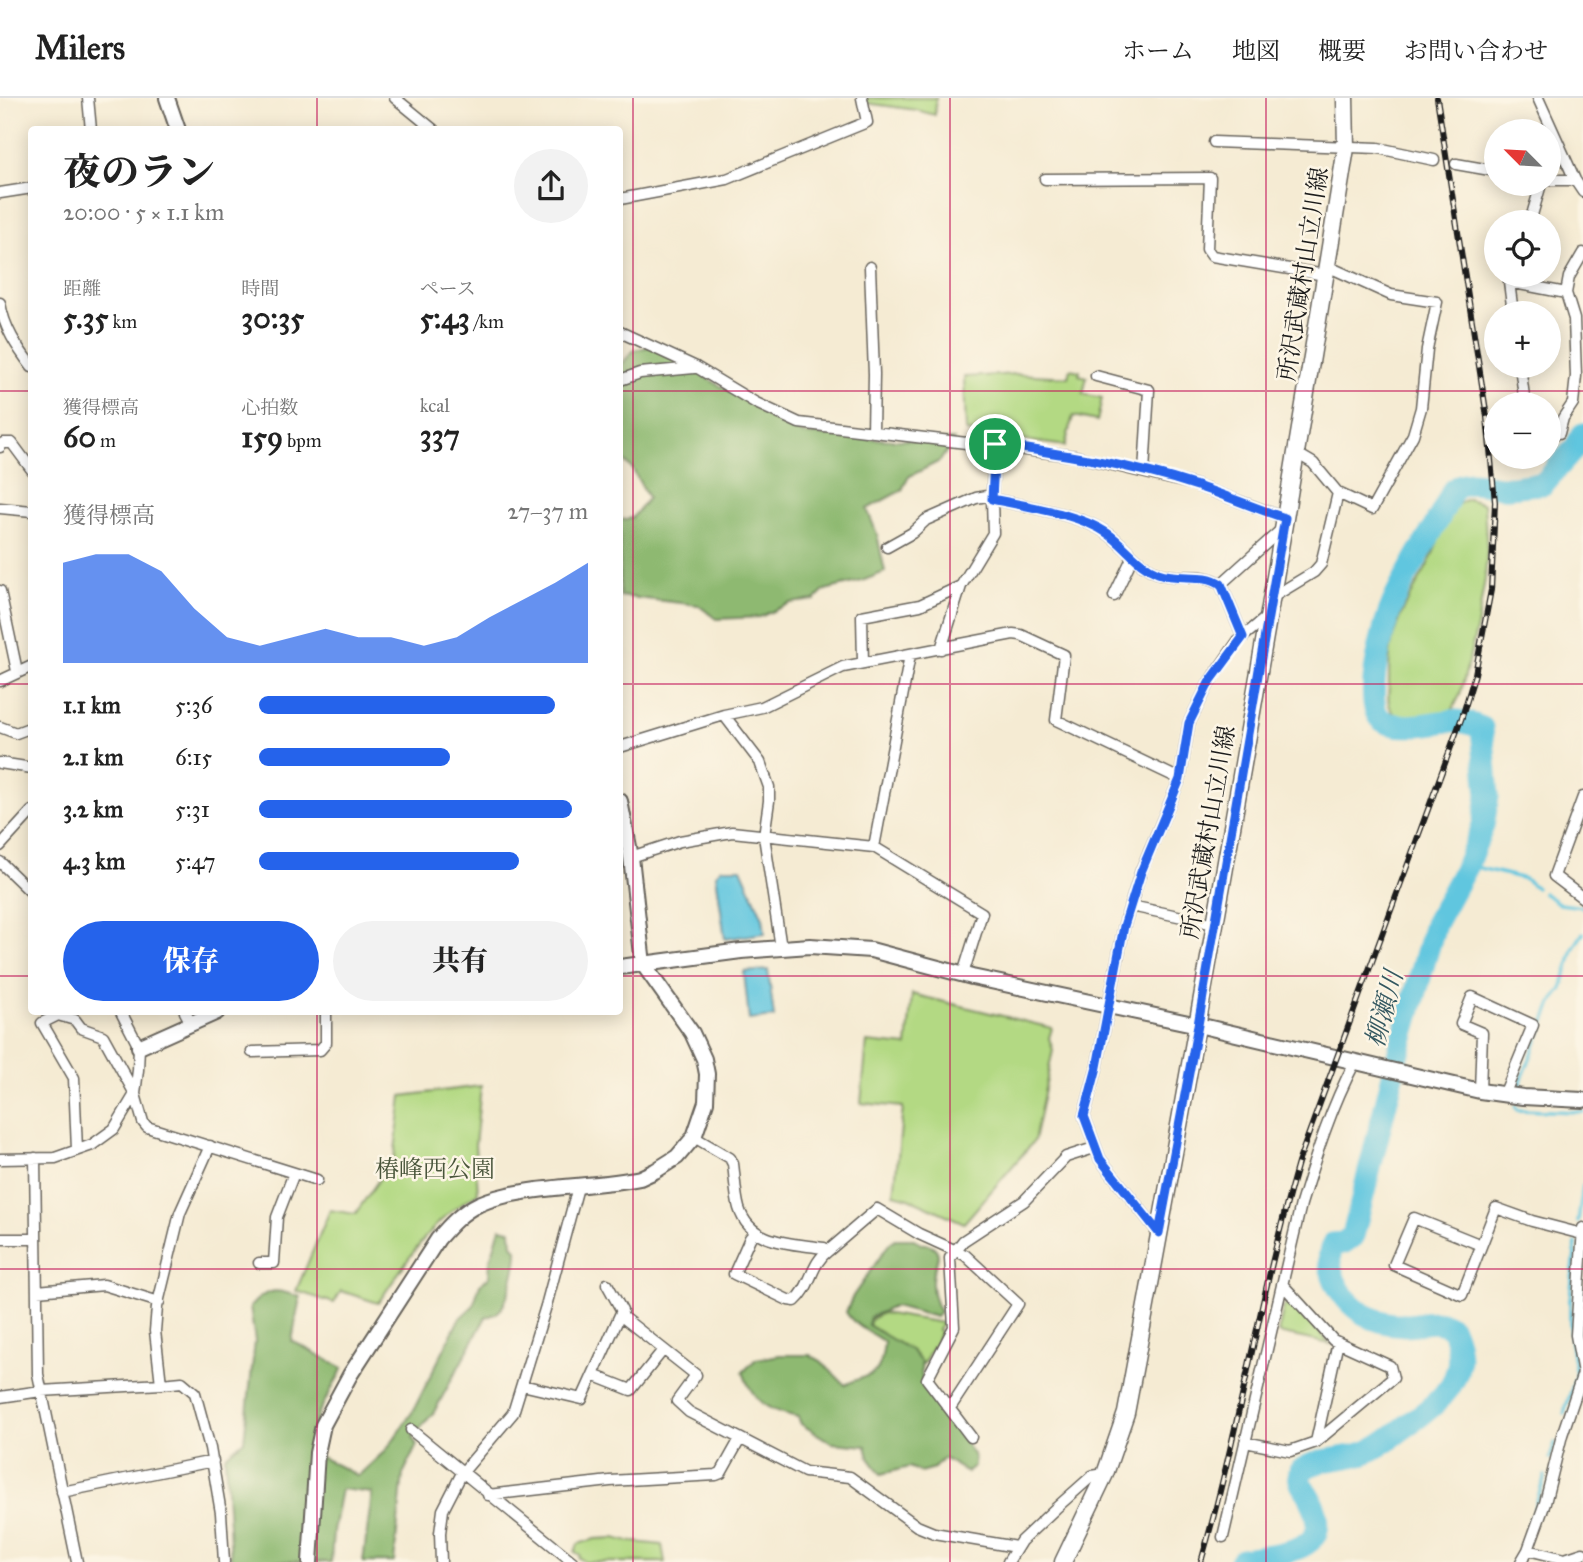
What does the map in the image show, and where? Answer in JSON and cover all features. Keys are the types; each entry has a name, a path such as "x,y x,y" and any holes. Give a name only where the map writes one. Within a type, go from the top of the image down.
{"main road":[{"name":"所沢武蔵村山立川線","path":"1063,1562 1105,1474 1126,1413 1198,1025 1296,453 1346,148 1345,98"}],"street":[{"path":"88,98 91,126"},
{"path":"167,98 177,126"},
{"path":"395,98 429,126"},
{"path":"623,198 727,179 867,122 862,98"},
{"path":"1538,98 1583,192"},
{"path":"1214,142 1378,148 1434,160"},
{"path":"1456,164 1484,169"},
{"path":"1045,178 1210,178 1207,249 1212,256 1326,270 1391,295 1437,302 1427,349 1421,408 1413,435 1372,509 1338,494 1312,463 1296,453"},
{"path":"1561,180 1575,180"},
{"path":"0,193 28,189"},
{"path":"1561,426 1573,403 1576,376 1574,318 1566,293 1569,277 1583,253"},
{"path":"870,267 873,432"},
{"path":"1544,287 1566,293"},
{"path":"0,303 1,314 13,341 28,362"},
{"path":"623,333 696,367 779,415 821,427 995,444 1075,456 1192,485 1284,523 1221,584"},
{"path":"623,379 640,373 696,367"},
{"path":"1096,376 1149,390 1144,472"},
{"path":"0,447 3,443 12,443 28,465"},
{"path":"941,649 961,586 993,533 995,444"},
{"path":"1271,598 1314,572 1321,564 1338,494"},
{"path":"887,547 912,533 926,520 976,498 992,497 1083,521 1108,534 1154,572 1171,578 1214,579 1221,584 1243,637"},
{"path":"0,508 28,511"},
{"path":"1114,596 1133,556"},
{"path":"863,663 862,616 920,605 961,586"},
{"path":"0,591 17,671"},
{"path":"1159,1233 1100,1159 1084,1116 1097,1067 1124,926 1141,872 1180,779 1189,723 1209,683 1243,637 1268,616"},
{"path":"623,746 724,715 762,707 843,667 1013,634 1021,635 1064,656 1056,720 1180,779"},
{"path":"874,847 910,655"},
{"path":"0,681 28,667"},
{"path":"724,715 760,762 765,775 769,801 764,836 781,948"},
{"path":"0,727 16,733 28,728"},
{"path":"0,763 28,767"},
{"path":"1583,797 1555,876 1583,898"},
{"path":"0,846 28,815"},
{"path":"310,1562 317,1453 323,1425 350,1376 438,1238 456,1219 479,1205 512,1195 640,1178 677,1157 694,1137 706,1102 707,1074 704,1059 692,1033 643,964 631,857 623,816"},
{"path":"631,857 710,834 732,832 874,847 982,913 963,974"},
{"path":"0,862 28,889"},
{"path":"1132,906 1215,924"},
{"path":"623,967 781,948 829,946 871,950 963,974 1198,1025 1480,1091 1583,1100"},
{"path":"1480,1091 1482,1033 1461,1024 1472,997 1533,1025 1504,1095"},
{"path":"77,1150 74,1078 42,1023 58,1015 75,1020 81,1028 103,1037 135,1094 142,1122 147,1127 317,1180"},
{"path":"0,1159 55,1158 99,1142 114,1129 135,1094 139,1046 123,1015"},
{"path":"252,1052 320,1050 326,1043 326,1015"},
{"path":"139,1046 188,1017"},
{"path":"1223,1536 1282,1284 1316,1153 1341,1089 1355,1062"},
{"path":"694,1137 730,1158 739,1208 746,1223 756,1232 768,1239 824,1248 828,1251"},
{"path":"162,1384 155,1331 159,1302 180,1213 210,1146"},
{"path":"971,1437 927,1379 954,1326 950,1258 963,1241 1024,1201 1066,1157 1094,1147"},
{"path":"35,1158 36,1343 41,1391 77,1562"},
{"path":"259,1263 274,1263 277,1217 294,1173"},
{"path":"441,1562 443,1510 463,1473 513,1413 578,1187"},
{"path":"756,1232 750,1238 734,1274 795,1301 802,1295 821,1256 877,1209 919,1234 965,1255 1018,1304 950,1408"},
{"path":"1482,1245 1414,1218 1394,1265 1462,1294 1482,1245 1496,1209 1532,1221 1583,1230 1576,1335 1583,1373 1562,1435 1545,1503 1521,1562"},
{"path":"0,1239 35,1239"},
{"path":"522,1385 582,1399 622,1311 607,1284"},
{"path":"1245,1442 1290,1451 1316,1441 1393,1378 1390,1366 1333,1340 1282,1284"},
{"path":"37,1291 104,1285 159,1302"},
{"path":"620,1315 696,1375 677,1401 689,1412 805,1472 850,1477 917,1526 934,1533 1016,1547"},
{"path":"1316,1441 1338,1342"},
{"path":"593,1375 631,1390 663,1350"},
{"path":"0,1397 41,1391 182,1382 195,1393 213,1461 221,1513 224,1562"},
{"path":"411,1430 573,1562"},
{"path":"488,1494 610,1481 716,1475 721,1473 740,1439"},
{"path":"62,1492 213,1461"},
{"path":"1008,1562 1016,1547 1056,1508 1093,1476 1105,1474"},
{"path":"1528,1550 1565,1559 1583,1553"}],"green space":[{"path":"865,98 936,98 935,115 866,103"},
{"path":"652,346 803,434 892,440 954,440 940,461 908,477 902,490 867,509 877,534 885,572 825,590 815,600 790,603 760,617 716,619 698,605 623,596 623,520 632,518 648,498 632,468 623,460 623,363 634,350"},
{"path":"1070,369 1080,371 1079,375 1087,377 1083,394 1102,398 1097,421 1073,416 1065,446 966,432 964,377 1018,374 1068,377"},
{"path":"1468,499 1484,504 1487,551 1477,627 1460,695 1450,715 1399,717 1392,711 1388,698 1390,653 1397,625 1432,556 1449,515 1454,508"},
{"path":"912,994 1052,1028 1049,1038 1053,1050 1034,1141 964,1223 894,1194 903,1107 861,1103 867,1042 907,1046"},
{"name":"椿峰西公園","path":"481,1086 475,1145 478,1193 433,1228 378,1303 341,1291 334,1303 296,1291 330,1210 355,1214 394,1158 402,1096"},
{"path":"500,1228 511,1230 512,1245 517,1249 510,1289 501,1309 486,1317 434,1412 413,1437 417,1445 403,1474 394,1562 363,1562 372,1493 341,1489 333,1531 331,1562 231,1561 225,1456 244,1440 255,1341 250,1307 267,1293 279,1291 300,1297 292,1341 343,1368 318,1414 307,1450 358,1476 386,1450 413,1411 459,1319 473,1306 480,1284 489,1277 490,1261"},
{"path":"895,1239 914,1239 936,1249 938,1257 932,1288 940,1312 936,1317 895,1306 870,1317 868,1325 912,1351 921,1362 922,1379 974,1456 974,1467 967,1472 943,1458 934,1468 920,1472 909,1467 881,1474 869,1458 866,1446 832,1443 801,1424 798,1417 778,1412 763,1404 751,1391 743,1372 756,1359 780,1355 810,1355 821,1361 845,1385 874,1373 880,1363 884,1342 858,1325 846,1312 853,1296"},
{"path":"1290,1301 1330,1344 1278,1333 1284,1306"},
{"path":"882,1313 943,1323 938,1330 941,1332 923,1364 869,1325 871,1319"},
{"path":"615,1538 662,1545 665,1562 586,1562 575,1552 578,1544 595,1539"}],"water":[{"path":"722,868 741,868 763,918 765,933 725,939 716,874"},
{"path":"768,970 774,1017 749,1020 744,972"}],"waterway":[{"name":"柳瀬川","path":"1240,1562 1242,1559 1300,1548 1310,1541 1317,1531 1317,1518 1301,1483 1300,1471 1316,1463 1358,1455 1378,1447 1433,1406 1443,1396 1457,1373 1458,1345 1452,1328 1434,1322 1405,1325 1372,1318 1354,1307 1340,1291 1330,1262 1333,1244 1343,1243 1353,1236 1398,1055 1435,924 1467,865 1483,826 1488,796 1482,728 1458,721 1406,726 1389,724 1382,720 1376,712 1374,699 1376,664 1393,603 1453,490 1466,483 1501,487 1543,484 1575,448 1583,434"},
{"path":"1467,865 1525,879 1536,888"},
{"path":"1543,893 1560,904 1583,907"},
{"path":"1519,1086 1553,1001 1562,989 1573,949 1583,933"},
{"path":"1515,1106 1517,1110 1583,1112"},
{"path":"1578,1222 1583,1186"},
{"path":"1564,1414 1576,1375 1570,1336 1570,1300 1576,1243"},
{"path":"1550,1458 1555,1443"},
{"path":"1520,1552 1545,1476"}],"railway":[{"path":"1201,1562 1298,1163 1462,717 1475,674 1491,590 1495,502 1487,417 1437,98"}],"route":[{"path":"995,444 1075,456 1144,472 1192,485 1285,518 1198,1025 1159,1233 1100,1159 1084,1116 1097,1067 1124,926 1141,872 1180,779 1189,723 1209,683 1243,637 1221,584 1214,579 1171,578 1154,572 1108,534 1083,521 992,499 995,444"}]}
